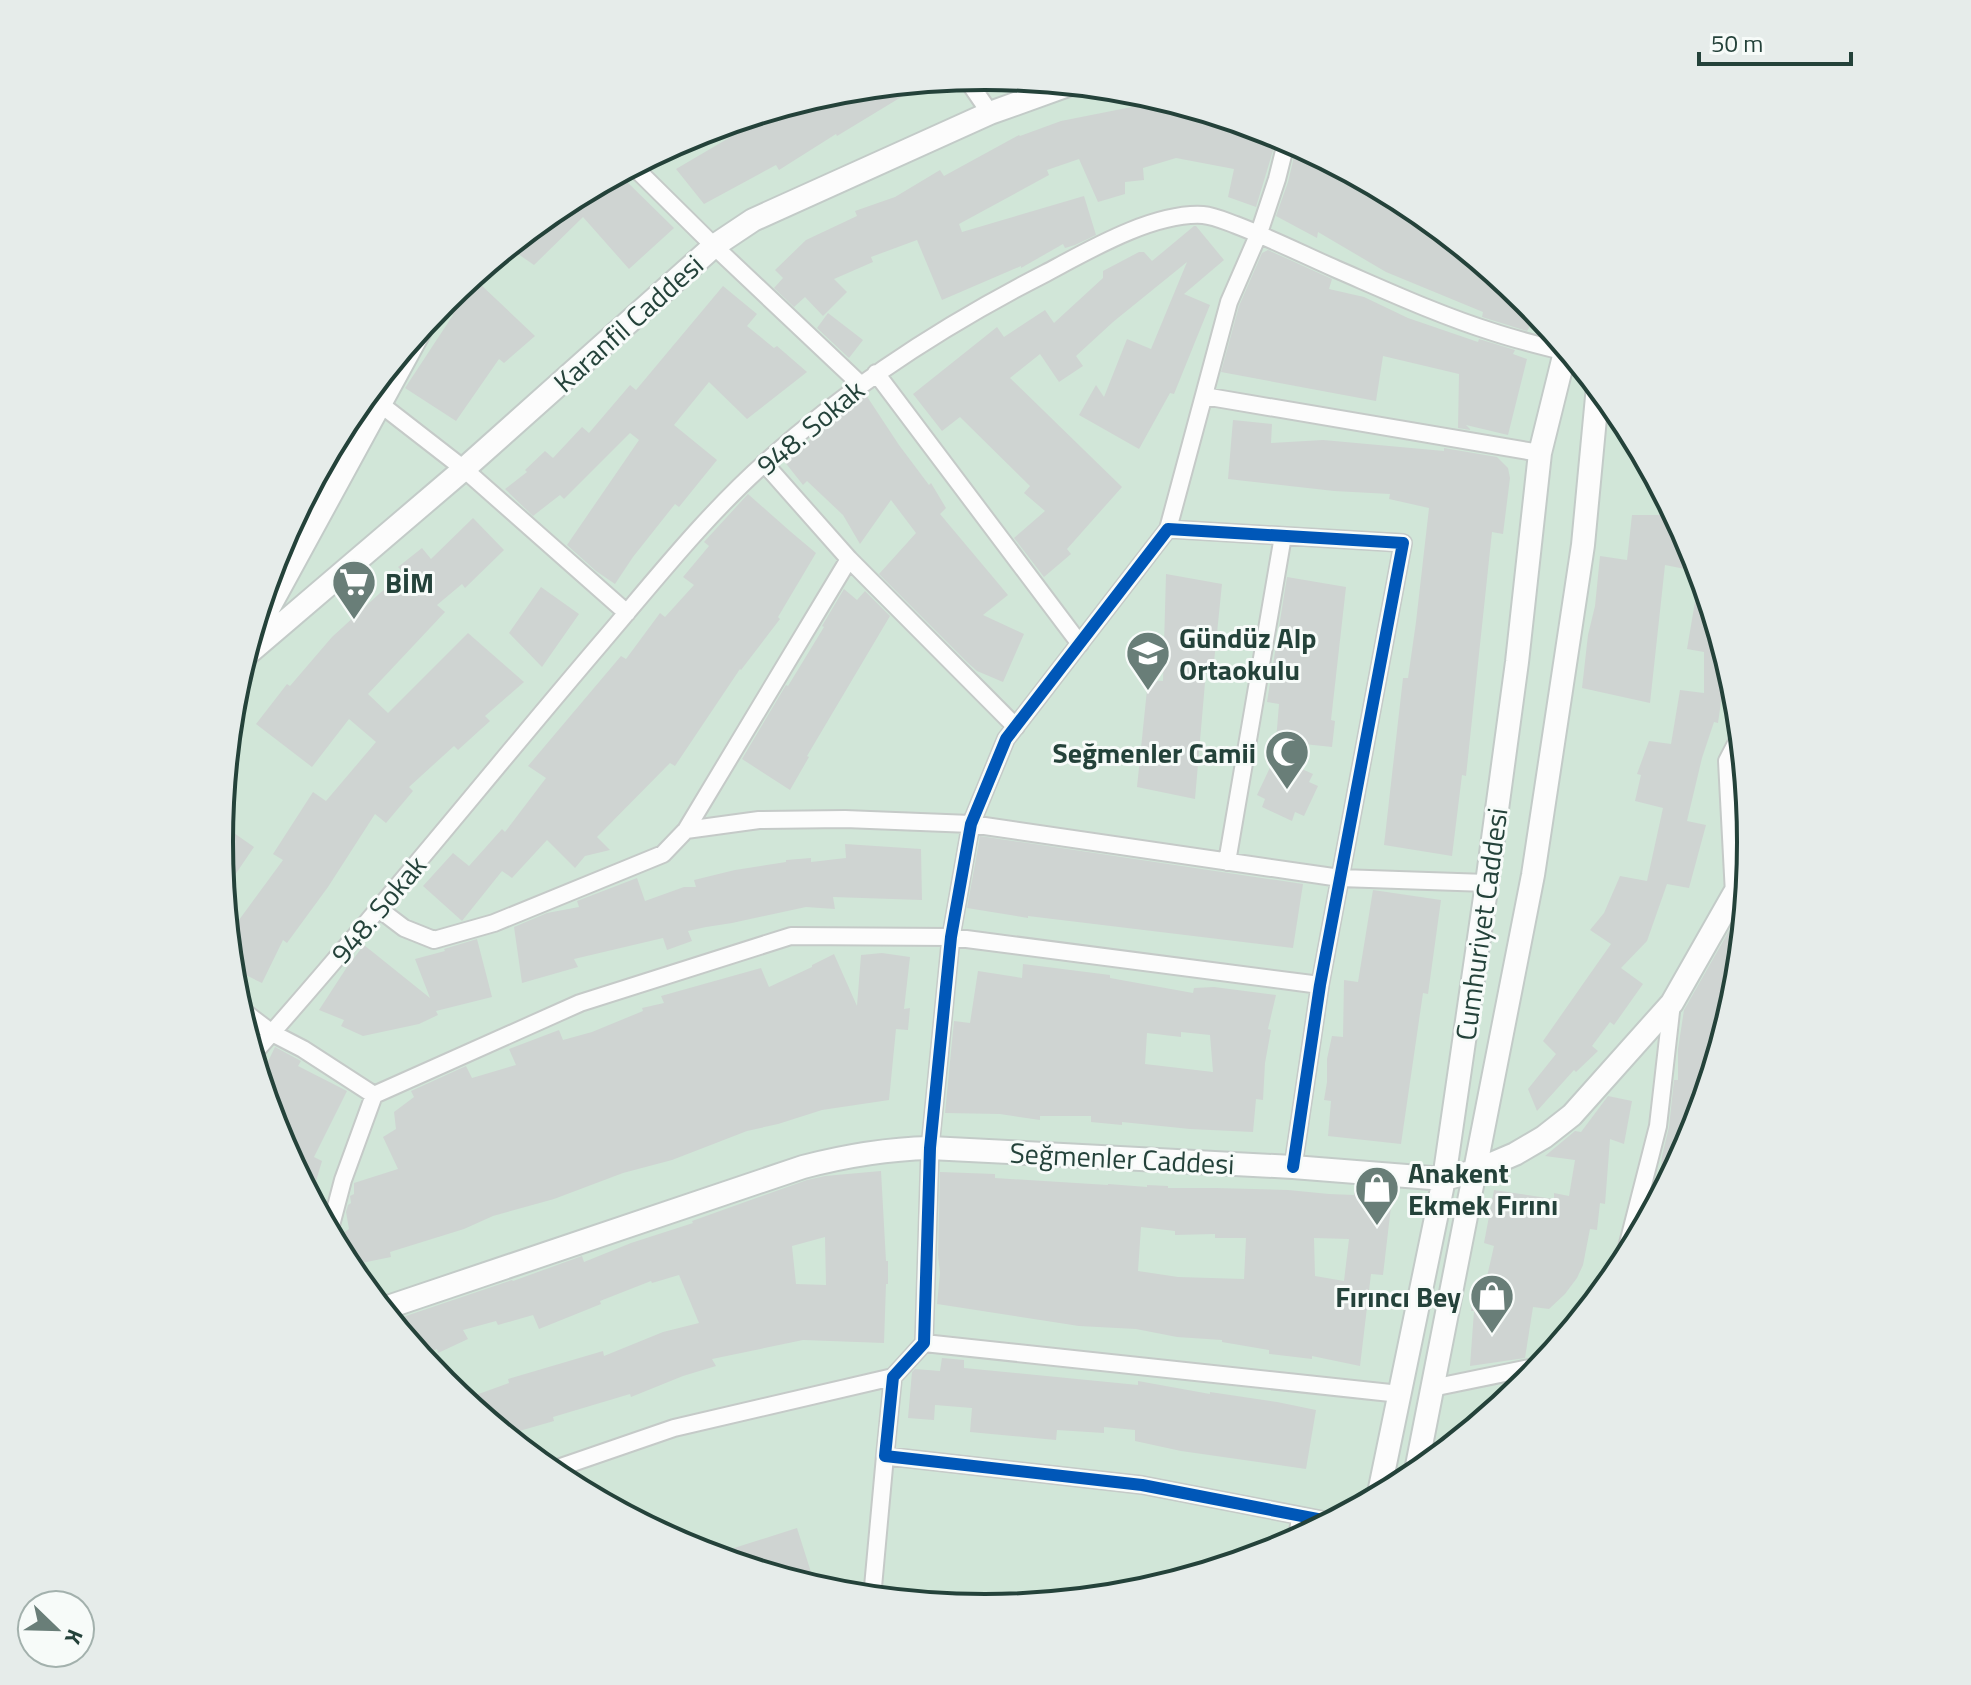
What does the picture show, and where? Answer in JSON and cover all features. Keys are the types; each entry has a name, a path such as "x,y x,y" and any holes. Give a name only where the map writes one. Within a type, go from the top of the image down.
{"street":[{"path":"975,90 990,113"},
{"name":"Karanfil Caddesi","path":"261,643 464,469 714,246 753,220 990,113 1046,93"},
{"path":"564,1466 674,1428 893,1377 924,1343 930,1148 951,937 971,824 1006,739 1168,529 1229,302 1259,233 1284,152"},
{"path":"641,174 860,384"},
{"name":"948. Sokak","path":"261,1045 704,523 764,463 860,384 1016,288 1109,240 1156,222 1203,215 1259,233 1333,268 1451,317 1494,333 1551,347"},
{"name":"Cumhuriyet Caddesi","path":"1381,1482 1444,1179 1517,662 1540,453 1563,361"},
{"path":"876,373 1080,644"},
{"path":"1204,396 1540,453"},
{"path":"377,400 464,469 627,613"},
{"name":"Cumhuriyet Caddesi","path":"1419,1457 1533,875 1583,545 1596,404"},
{"path":"279,585 363,420"},
{"path":"764,463 849,559 1016,727"},
{"path":"1168,529 1403,543 1320,985 1293,1167"},
{"path":"1227,862 1283,536"},
{"path":"379,909 404,928 434,940 494,923 663,854 686,830 849,559"},
{"path":"1733,750 1727,761 1734,894"},
{"path":"686,830 759,820 845,819 971,824 1340,878 1487,883"},
{"name":"Seğmenler Caddesi","path":"393,1305 803,1167 896,1149 930,1148 1293,1167 1444,1179 1475,1171 1515,1154 1572,1115 1672,1003 1736,892"},
{"path":"333,1217 343,1180 374,1095 580,1003 791,936 951,937 1320,985"},
{"path":"1640,1214 1658,1126 1672,1003"},
{"path":"255,1020 374,1095"},
{"path":"924,1343 1400,1394"},
{"path":"1432,1388 1523,1369"},
{"path":"873,1587 893,1377"},
{"path":"885,1456 1142,1485 1314,1519"},
{"path":"1299,1526 1300,1516"}],"green space":[{"path":"986,90 1084,96 1132,104 1227,130 1273,147 1362,191 1404,217 1482,277 1518,310 1582,384 1637,466 1660,510 1681,555 1712,648 1732,744 1738,842 1732,941 1724,989 1698,1084 1681,1130 1637,1219 1611,1261 1551,1339 1482,1408 1404,1468 1362,1494 1273,1538 1227,1555 1132,1581 1084,1589 986,1595 936,1593 887,1589 791,1569 698,1538 653,1517 567,1468 527,1439 453,1375 420,1339 360,1261 334,1219 290,1130 273,1084 247,989 239,941 233,842 235,793 239,744 259,648 290,555 311,510 360,424 389,384 453,310 489,277 567,217 609,191 698,147 744,130 839,104 887,96"}],"building":[{"path":"905,94 779,170 776,165 704,204 676,169 744,130 839,104"},
{"path":"1139,106 1227,130 1274,147 1256,207 1228,197 1234,169 1176,158 1143,168 1144,180 1125,182 1125,194 1098,202 1079,159 1047,170 1049,175 959,224 962,232 1084,196 1096,235 1065,248 1063,244 1021,268 942,300 917,240 871,257 873,262 834,279 847,292 823,316 805,297 794,307 774,288 783,278 775,270 806,240 857,216 855,211 895,197 940,170 944,176 1019,135 1061,121"},
{"path":"1294,157 1362,191 1444,246 1531,324 1527,331 1482,317 1483,312 1386,272 1318,232 1317,238 1276,216"},
{"path":"627,182 674,228 629,269 583,217 534,265 518,254 567,217"},
{"path":"1194,226 1224,260 1184,294 1210,305 1174,394 1170,393 1139,449 1079,415 1096,385 1104,397 1127,339 1151,349 1187,262 1076,356 1083,366 1059,382 1040,354 1010,378 1122,487 1067,549 1071,554 1044,577 1014,538 1045,511 1024,493 1030,486 960,417 942,431 913,394 997,327 1004,337 1045,310 1054,323 1103,278 1103,271 1139,252 1144,252 1152,261"},
{"path":"1268,250 1332,279 1329,289 1364,297 1408,318 1478,342 1479,339 1515,350 1513,354 1527,359 1508,435 1466,425 1471,430 1458,428 1459,374 1383,356 1376,401 1221,372 1239,306 1262,253"},
{"path":"481,285 535,336 504,363 499,359 456,421 405,388 452,314"},
{"path":"723,286 757,314 747,326 807,372 747,419 709,382 674,425 717,460 679,507 675,504 615,584 567,545 639,440 630,433 564,499 560,495 533,516 505,489 527,472 525,470 545,451 553,458 582,427 589,433 630,385 636,390"},
{"path":"828,313 863,340 849,358 817,328"},
{"path":"866,395 899,445 929,485 931,483 946,508 940,514 1008,595 983,615 1024,634 1003,682 977,671 879,574 916,533 891,500 860,544 843,515 807,481 803,485 784,461"},
{"path":"1233,420 1272,424 1271,443 1323,440 1444,451 1444,448 1497,457 1508,468 1510,478 1503,534 1492,532 1466,776 1462,775 1452,856 1384,845 1403,678 1408,678 1429,508 1389,499 1390,494 1228,479"},
{"path":"748,494 816,553 778,617 780,619 740,669 675,766 670,763 597,837 610,850 585,856 575,868 547,840 512,878 502,871 462,921 423,886 453,853 469,866 502,829 505,832 546,778 528,766 621,656 626,659 660,613 665,617 694,585 683,577 709,546 704,542"},
{"path":"1632,515 1662,515 1686,569 1665,565 1650,703 1582,688 1600,556 1627,560"},
{"path":"473,518 504,550 465,588 462,584 437,605 445,612 368,694 388,713 468,633 524,682 485,716 490,721 458,750 454,746 409,787 413,791 386,823 375,814 328,887 287,943 283,940 262,983 245,975 237,922 283,860 273,854 313,792 326,801 376,742 349,719 312,767 256,724 287,684 290,686 332,637 405,574 398,567 422,548 431,559"},
{"path":"1166,574 1222,584 1213,672 1206,671 1195,799 1137,787 1148,680 1163,681"},
{"path":"1287,577 1346,587 1331,720 1335,721 1332,747 1276,741 1279,704 1267,702"},
{"path":"541,587 579,614 542,667 509,633"},
{"path":"844,589 857,600 865,591 890,616 790,790 742,759 824,627"},
{"path":"1696,596 1724,695 1718,723 1714,722 1702,758 1687,821 1706,825 1689,888 1667,884 1647,941 1621,968 1643,984 1614,1025 1610,1022 1592,1046 1598,1051 1576,1072 1574,1070 1537,1111 1528,1089 1556,1054 1543,1041 1611,944 1590,930 1604,913 1620,876 1647,881 1663,808 1635,801 1641,775 1637,774 1649,741 1671,744 1680,690 1704,693 1704,652 1687,649"},
{"name":"Seğmenler Camii","path":"1275,757 1313,774 1309,782 1318,786 1304,816 1295,812 1292,821 1262,807 1265,799 1257,795"},
{"path":"233,833 254,847 234,876"},
{"path":"980,836 1303,884 1293,948 1028,918 967,908"},
{"path":"845,844 921,849 922,900 833,897 835,909 806,907 688,931 692,941 667,950 663,938 574,959 578,967 522,983 514,927 547,913 579,907 577,901 637,878 645,901 684,887 696,887 694,880 735,870 786,860 811,858 811,862 846,858"},
{"path":"1373,890 1441,900 1428,994 1423,993 1401,1144 1328,1136 1331,1101 1324,1100 1332,1036 1343,1037 1344,980 1358,982"},
{"path":"1733,923 1724,989 1712,1037 1681,1130 1660,1174 1674,1080 1678,1080 1678,1049 1684,1010"},
{"path":"477,939 492,997 436,1011 438,1015 419,1024 363,1036 341,1026 344,1020 319,1010 364,945 430,998 415,959"},
{"path":"882,953 910,957 904,1009 910,1008 908,1030 896,1029 889,1100 822,1110 747,1131 672,1160 623,1173 554,1199 493,1216 464,1229 390,1252 391,1257 361,1263 343,1233 349,1229 346,1212 351,1203 350,1196 354,1194 354,1183 398,1169 383,1137 396,1129 394,1112 414,1097 411,1091 466,1066 472,1078 516,1065 509,1049 559,1030 563,1040 592,1032 643,1011 642,1008 664,1003 661,996 761,968 769,987 834,954 857,1006 861,955"},
{"path":"1023,964 1110,975 1110,978 1193,993 1194,988 1214,987 1276,995 1268,1029 1271,1030 1263,1100 1256,1099 1253,1132 1091,1122 1091,1116 1040,1116 1040,1120 1000,1114 945,1113 954,1021 970,1023 978,971 1022,978","holes":["1181,1032 1210,1035 1213,1072 1145,1064 1147,1033 1181,1037"]},
{"path":"275,1047 301,1061 298,1066 347,1091 314,1157 322,1161 315,1183 290,1130 267,1064"},
{"path":"1608,1096 1632,1101 1624,1144 1610,1139 1605,1204 1600,1203 1597,1230 1590,1229 1583,1265 1577,1278 1549,1309 1533,1307 1525,1358 1470,1366 1474,1311 1471,1311 1477,1280 1486,1281 1494,1246 1484,1243 1494,1190 1554,1199 1554,1193 1569,1196 1575,1160 1545,1156 1575,1131 1581,1132"},
{"path":"881,1171 888,1261 884,1343 803,1340 712,1359 716,1366 631,1397 630,1394 553,1417 554,1421 518,1431 475,1395 509,1383 508,1379 603,1351 604,1356 663,1332 699,1323 679,1275 651,1281 539,1329 533,1315 498,1325 496,1321 463,1330 468,1339 438,1353 437,1349 431,1351 402,1317 582,1256 584,1262 807,1180","holes":["825,1237 826,1285 796,1284 792,1246"]},
{"path":"940,1172 1108,1185 1354,1193 1392,1198 1383,1275 1371,1274 1360,1366 1312,1356 1312,1359 1269,1354 1269,1350 1222,1340 1177,1337 1136,1329 1079,1326 937,1304","holes":["1141,1227 1175,1231 1175,1235 1215,1234 1215,1238 1246,1238 1244,1279 1178,1277 1138,1271","1314,1238 1349,1239 1344,1281 1315,1276"]},
{"path":"942,1358 964,1360 964,1368 1138,1385 1138,1381 1316,1410 1306,1469 1181,1451 1135,1441 1135,1430 1104,1427 1104,1433 1057,1430 1056,1440 970,1432 972,1408 935,1405 934,1420 908,1418 912,1372 915,1369 940,1371"},
{"path":"797,1528 812,1574 744,1555 729,1550"}],"cycle path":[{"path":"1293,1167 1320,985 1403,543 1168,529 1006,739 971,824 951,937 930,1148 924,1343 893,1377 885,1456 1142,1485 1315,1518"}],"place":[{"name":"BİM","path":"354,621"},
{"name":"Gündüz Alp Ortaokulu","path":"1148,692"},
{"name":"Seğmenler Camii","path":"1287,791"},
{"name":"Anakent Ekmek Fırını","path":"1377,1227"},
{"name":"Fırıncı Bey","path":"1492,1335"}]}
